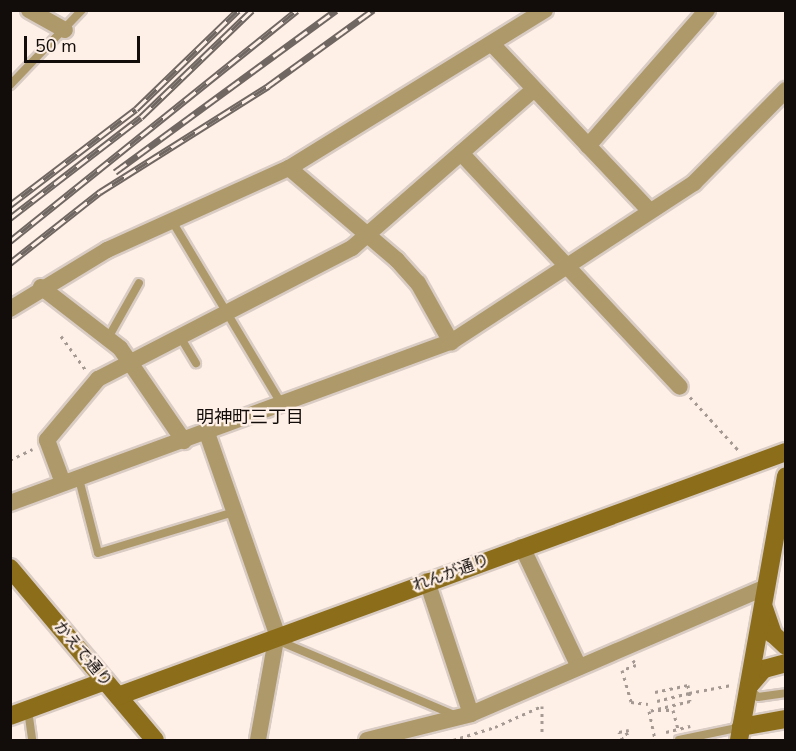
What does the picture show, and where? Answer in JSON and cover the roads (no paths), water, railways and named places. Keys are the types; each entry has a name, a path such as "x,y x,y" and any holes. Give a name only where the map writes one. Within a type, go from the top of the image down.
{"street":[{"path":"29,10 65,30"},
{"path":"10,309 42,287 172,221 289,168 493,45 545,10"},
{"path":"588,146 707,10"},
{"path":"493,45 533,90 651,211"},
{"path":"71,481 48,440 95,382 131,360 371,234 533,90"},
{"path":"10,503 207,433 451,342 694,183 786,90"},
{"path":"461,153 680,387"},
{"path":"289,168 371,234 418,283 451,342"},
{"path":"42,287 108,338 131,360 183,441"},
{"path":"207,433 277,637 258,741"},
{"name":"れんが通り","path":"117,696 786,452"},
{"path":"786,476 765,595 740,687 740,734 786,719"},
{"path":"522,547 579,667"},
{"name":"かえで通り","path":"10,568 155,741"},
{"path":"428,581 466,716"},
{"path":"765,595 766,620 786,646"},
{"path":"367,741 466,716 579,667 765,595"},
{"path":"740,687 764,669 786,663"},
{"path":"19,713 105,681"}],"lane":[{"path":"10,85 82,10"},
{"path":"172,221 282,405"},
{"path":"108,338 139,283"},
{"path":"179,335 196,363"},
{"path":"71,481 98,553 234,512"},
{"path":"277,637 466,716"},
{"path":"740,687 758,697 786,693"},
{"path":"19,713 33,741"},
{"path":"680,736 740,734"}],"railway":[{"path":"10,205 136,109 238,10"},
{"path":"10,218 141,117 252,10"},
{"path":"10,241 297,10"},
{"path":"115,172 336,10"},
{"path":"10,263 100,192 268,86 373,10"}],"district":[{"name":"明神町三丁目","path":"250,417"}]}
